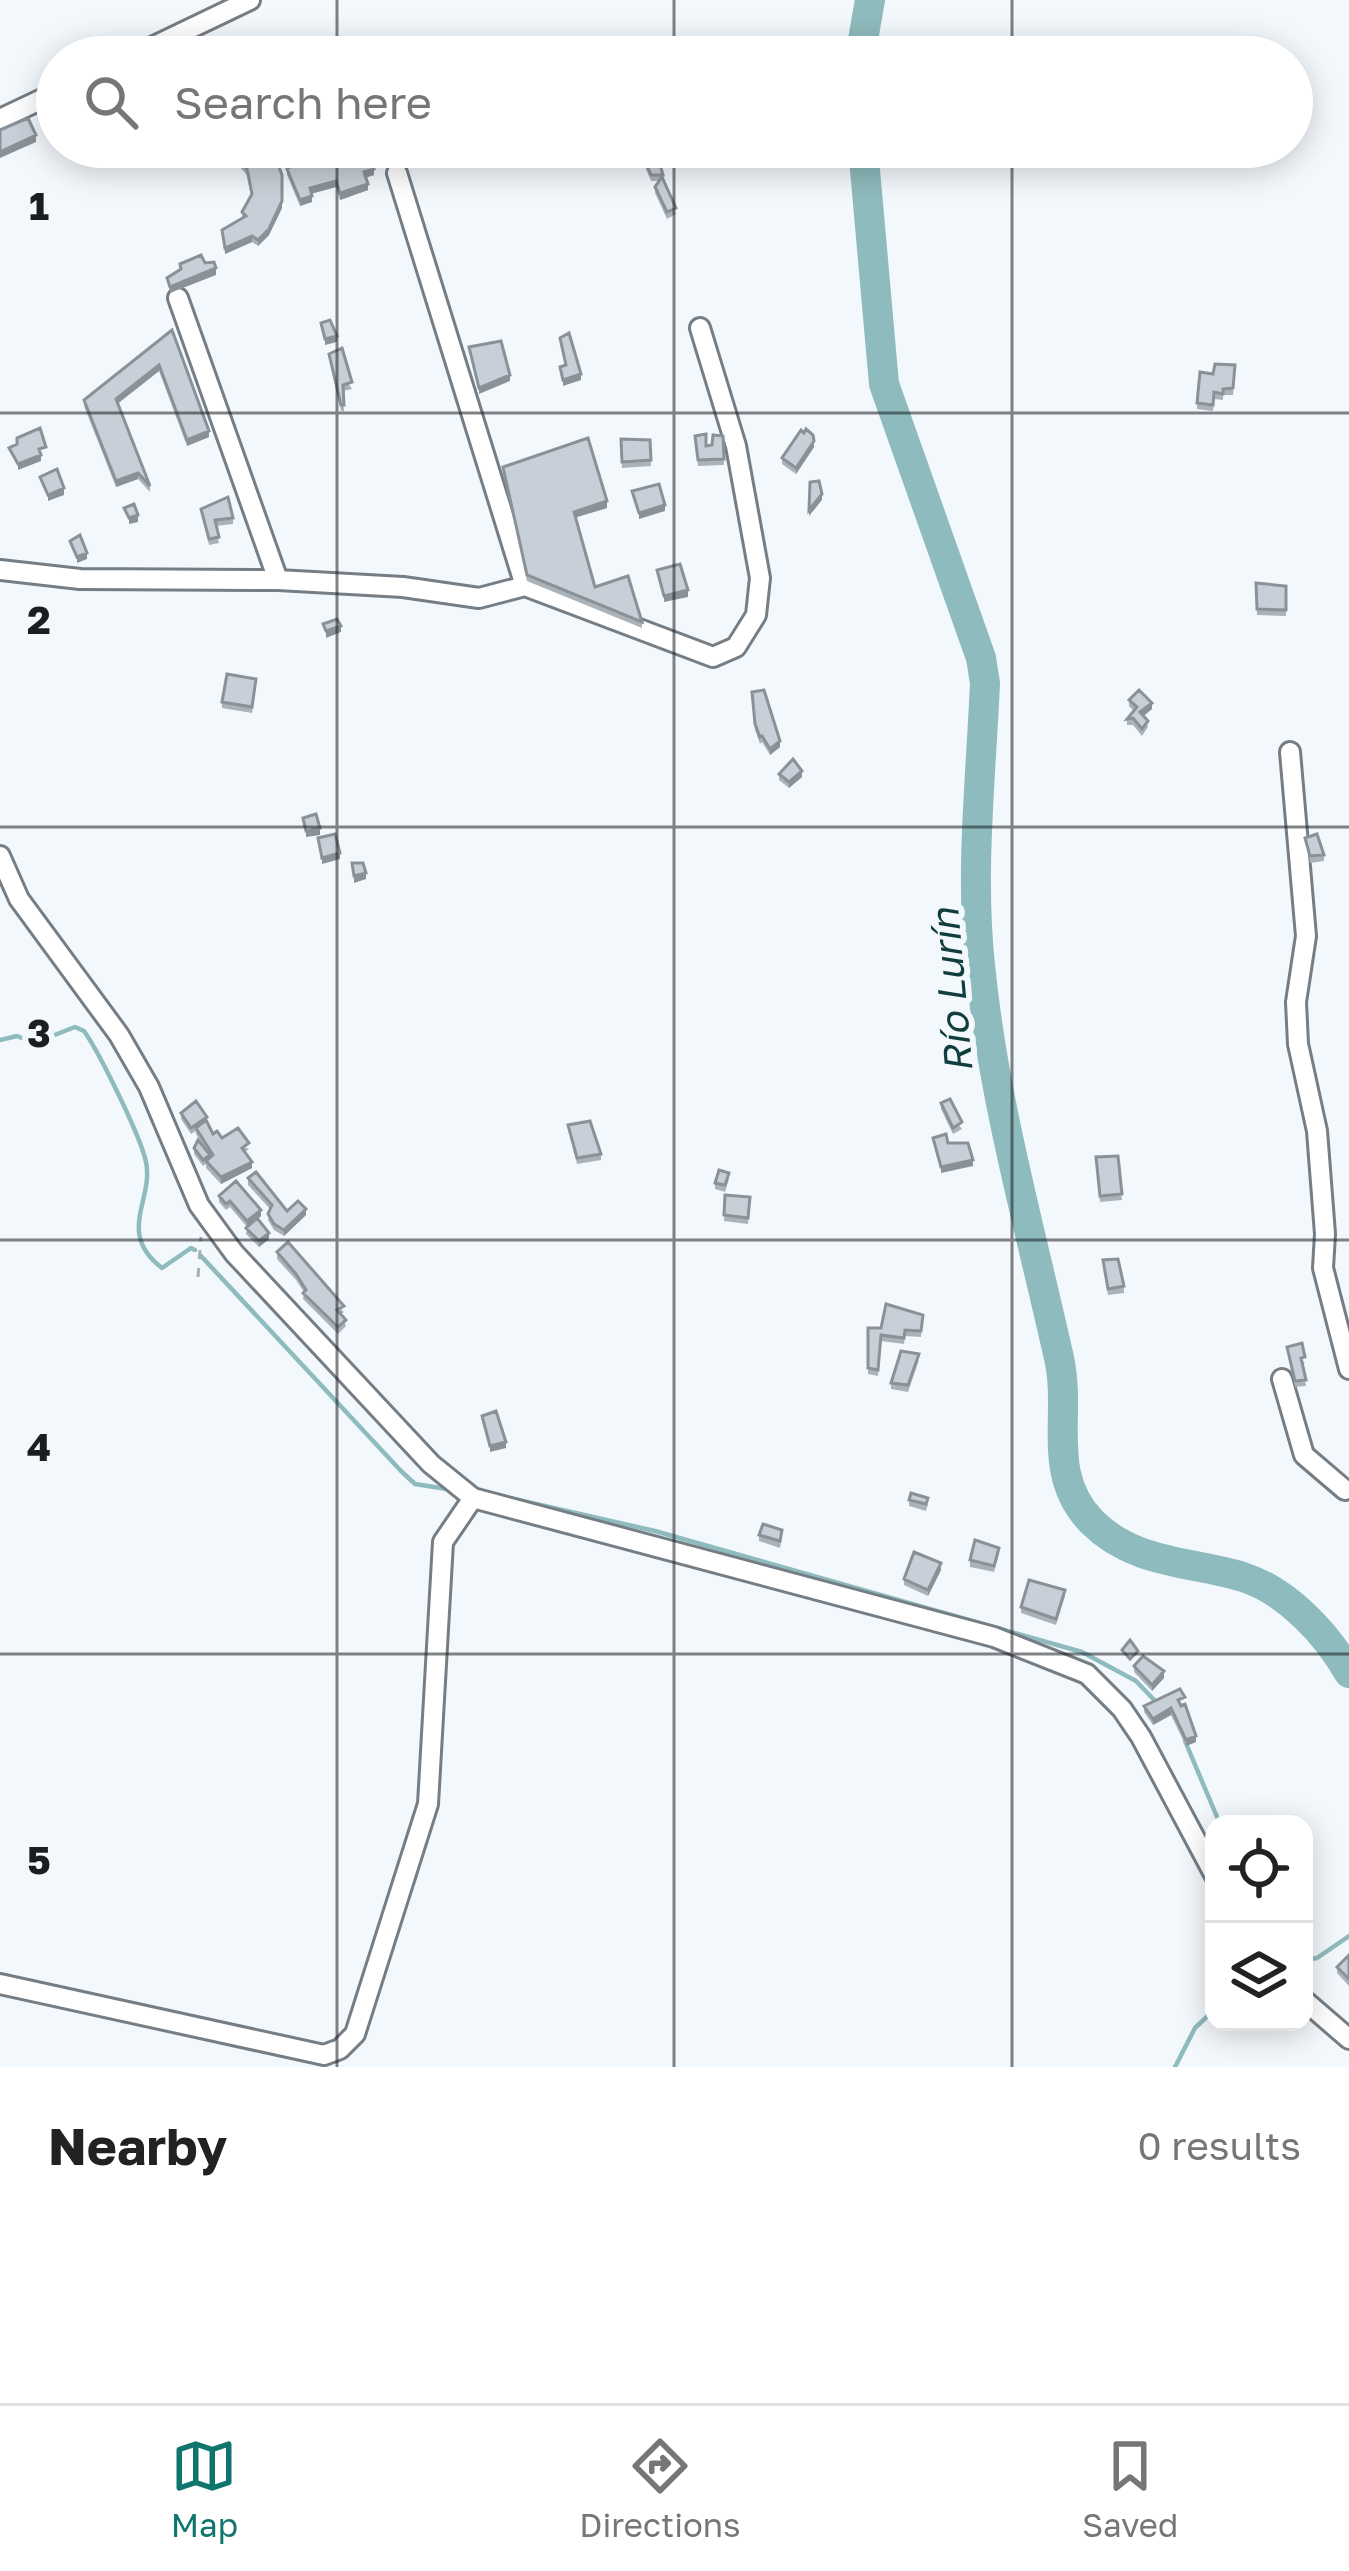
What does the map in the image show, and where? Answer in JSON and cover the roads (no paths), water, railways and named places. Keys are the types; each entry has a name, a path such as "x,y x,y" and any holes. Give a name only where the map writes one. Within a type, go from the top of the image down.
{"street":[{"path":"174,36 250,0"},
{"path":"0,119 36,102"},
{"path":"397,173 525,586"},
{"path":"178,298 278,580"},
{"path":"0,569 80,579 278,580 403,587 479,598 525,586 713,657 736,647 756,616 760,578 736,446 700,328"},
{"path":"1290,752 1306,936 1296,1002 1300,1066 1317,1131 1323,1268 1349,1369"},
{"path":"0,856 20,899 119,1035 149,1087 199,1205 234,1253 431,1464 473,1498 994,1637 1087,1673 1141,1737 1205,1857"},
{"path":"1282,1379 1304,1455 1348,1496"},
{"path":"0,1984 324,2055 340,2049 355,2034 428,1804 442,1542 473,1498"},
{"path":"1313,2008 1349,2039"}],"waterway":[{"name":"Río Lurín","path":"864,36 870,0"},
{"name":"Río Lurín","path":"865,168 884,384 981,658 985,683 976,859 980,965 1003,1114 1059,1358 1069,1484 1092,1522 1126,1546 1243,1577 1275,1592 1317,1629 1349,1673"},
{"path":"0,1040 17,1036 34,1043 75,1027 84,1031 119,1095 146,1162 141,1242 162,1268 191,1248 195,1250"},
{"path":"201,1256 401,1471 415,1484 453,1490"},
{"path":"475,1490 655,1531 1082,1652 1136,1681 1157,1703"},
{"path":"1185,1741 1216,1815"},
{"path":"1313,1959 1349,1936"},
{"path":"1175,2067 1205,2019"}]}
